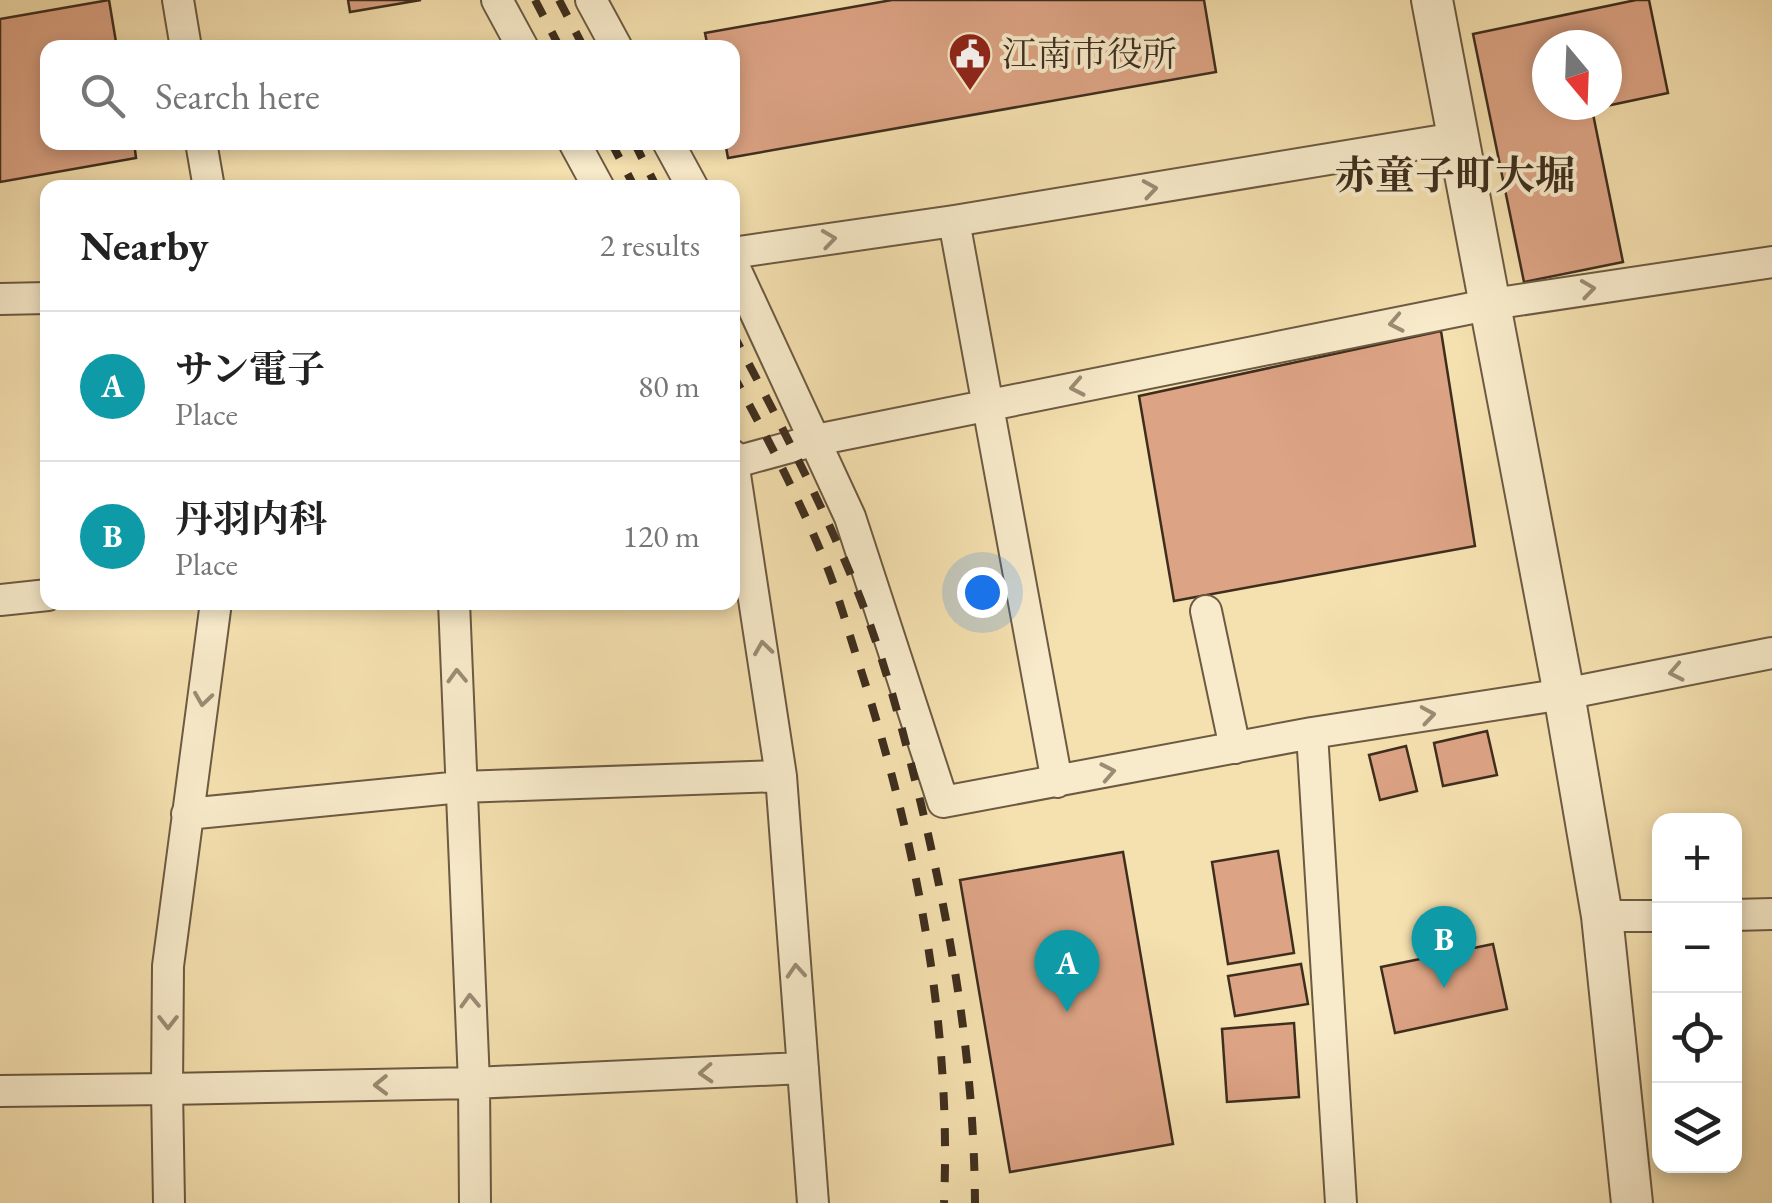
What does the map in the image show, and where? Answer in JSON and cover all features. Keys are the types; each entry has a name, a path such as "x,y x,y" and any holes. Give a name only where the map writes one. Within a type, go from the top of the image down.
{"street":[{"path":"178,0 185,40"},
{"path":"497,0 518,40"},
{"path":"591,0 613,40"},
{"path":"1432,0 1456,138 1492,304 1602,916 1632,1203"},
{"path":"740,252 954,222 1456,138"},
{"path":"203,150 208,180"},
{"path":"578,150 594,180"},
{"path":"672,150 689,180"},
{"path":"954,222 1057,782"},
{"path":"740,459 988,404 1492,304 1772,262"},
{"path":"740,279 856,535 944,802 1312,733 1564,694 1772,653"},
{"path":"0,299 40,298"},
{"path":"740,500 781,776 813,1203"},
{"path":"0,600 40,596"},
{"path":"170,1203 168,966 215,610"},
{"path":"454,610 474,1083 475,1203"},
{"path":"1206,612 1235,748"},
{"path":"1312,733 1341,1203"},
{"path":"187,814 461,787 781,776"},
{"path":"1742,915 1772,914"},
{"path":"1602,916 1652,916"},
{"path":"0,1091 474,1083 803,1068"}],"building":[{"path":"109,0 116,40 40,40 40,150 135,150 136,158 0,182 0,19"},
{"path":"348,0 421,0 350,12"},
{"path":"892,0 1204,0 1216,72 728,158 726,150 740,150 740,40 706,40 705,33"},
{"path":"1649,0 1668,93 1622,103 1622,30 1532,30 1532,120 1594,120 1623,262 1524,282 1473,34"},
{"path":"1441,331 1475,546 1174,601 1139,396"},
{"path":"1487,731 1497,775 1443,786 1434,743"},
{"path":"1406,746 1417,791 1380,800 1369,755"},
{"path":"1278,851 1294,953 1228,964 1212,862"},
{"path":"1123,852 1173,1144 1010,1172 960,880"},
{"path":"1493,944 1507,1009 1395,1033 1381,967"},
{"path":"1301,964 1308,1004 1235,1016 1228,976"},
{"path":"1294,1023 1299,1097 1227,1102 1222,1029"}],"railway":[{"path":"535,0 556,40"},
{"path":"559,0 580,40"},
{"path":"615,150 631,180"},
{"path":"638,150 653,180"},
{"path":"740,347 797,457 855,585 900,721 932,854 960,1002 971,1101 975,1203"},
{"path":"740,388 782,467 826,564 896,791 912,858 935,996 942,1065 944,1203"}],"place":[{"name":"江南市役所","path":"970,92"},
{"name":"丹羽内科","path":"1444,988"},
{"name":"サン電子","path":"1067,1012"}],"district":[{"name":"赤童子町大堀","path":"1455,175"}]}
